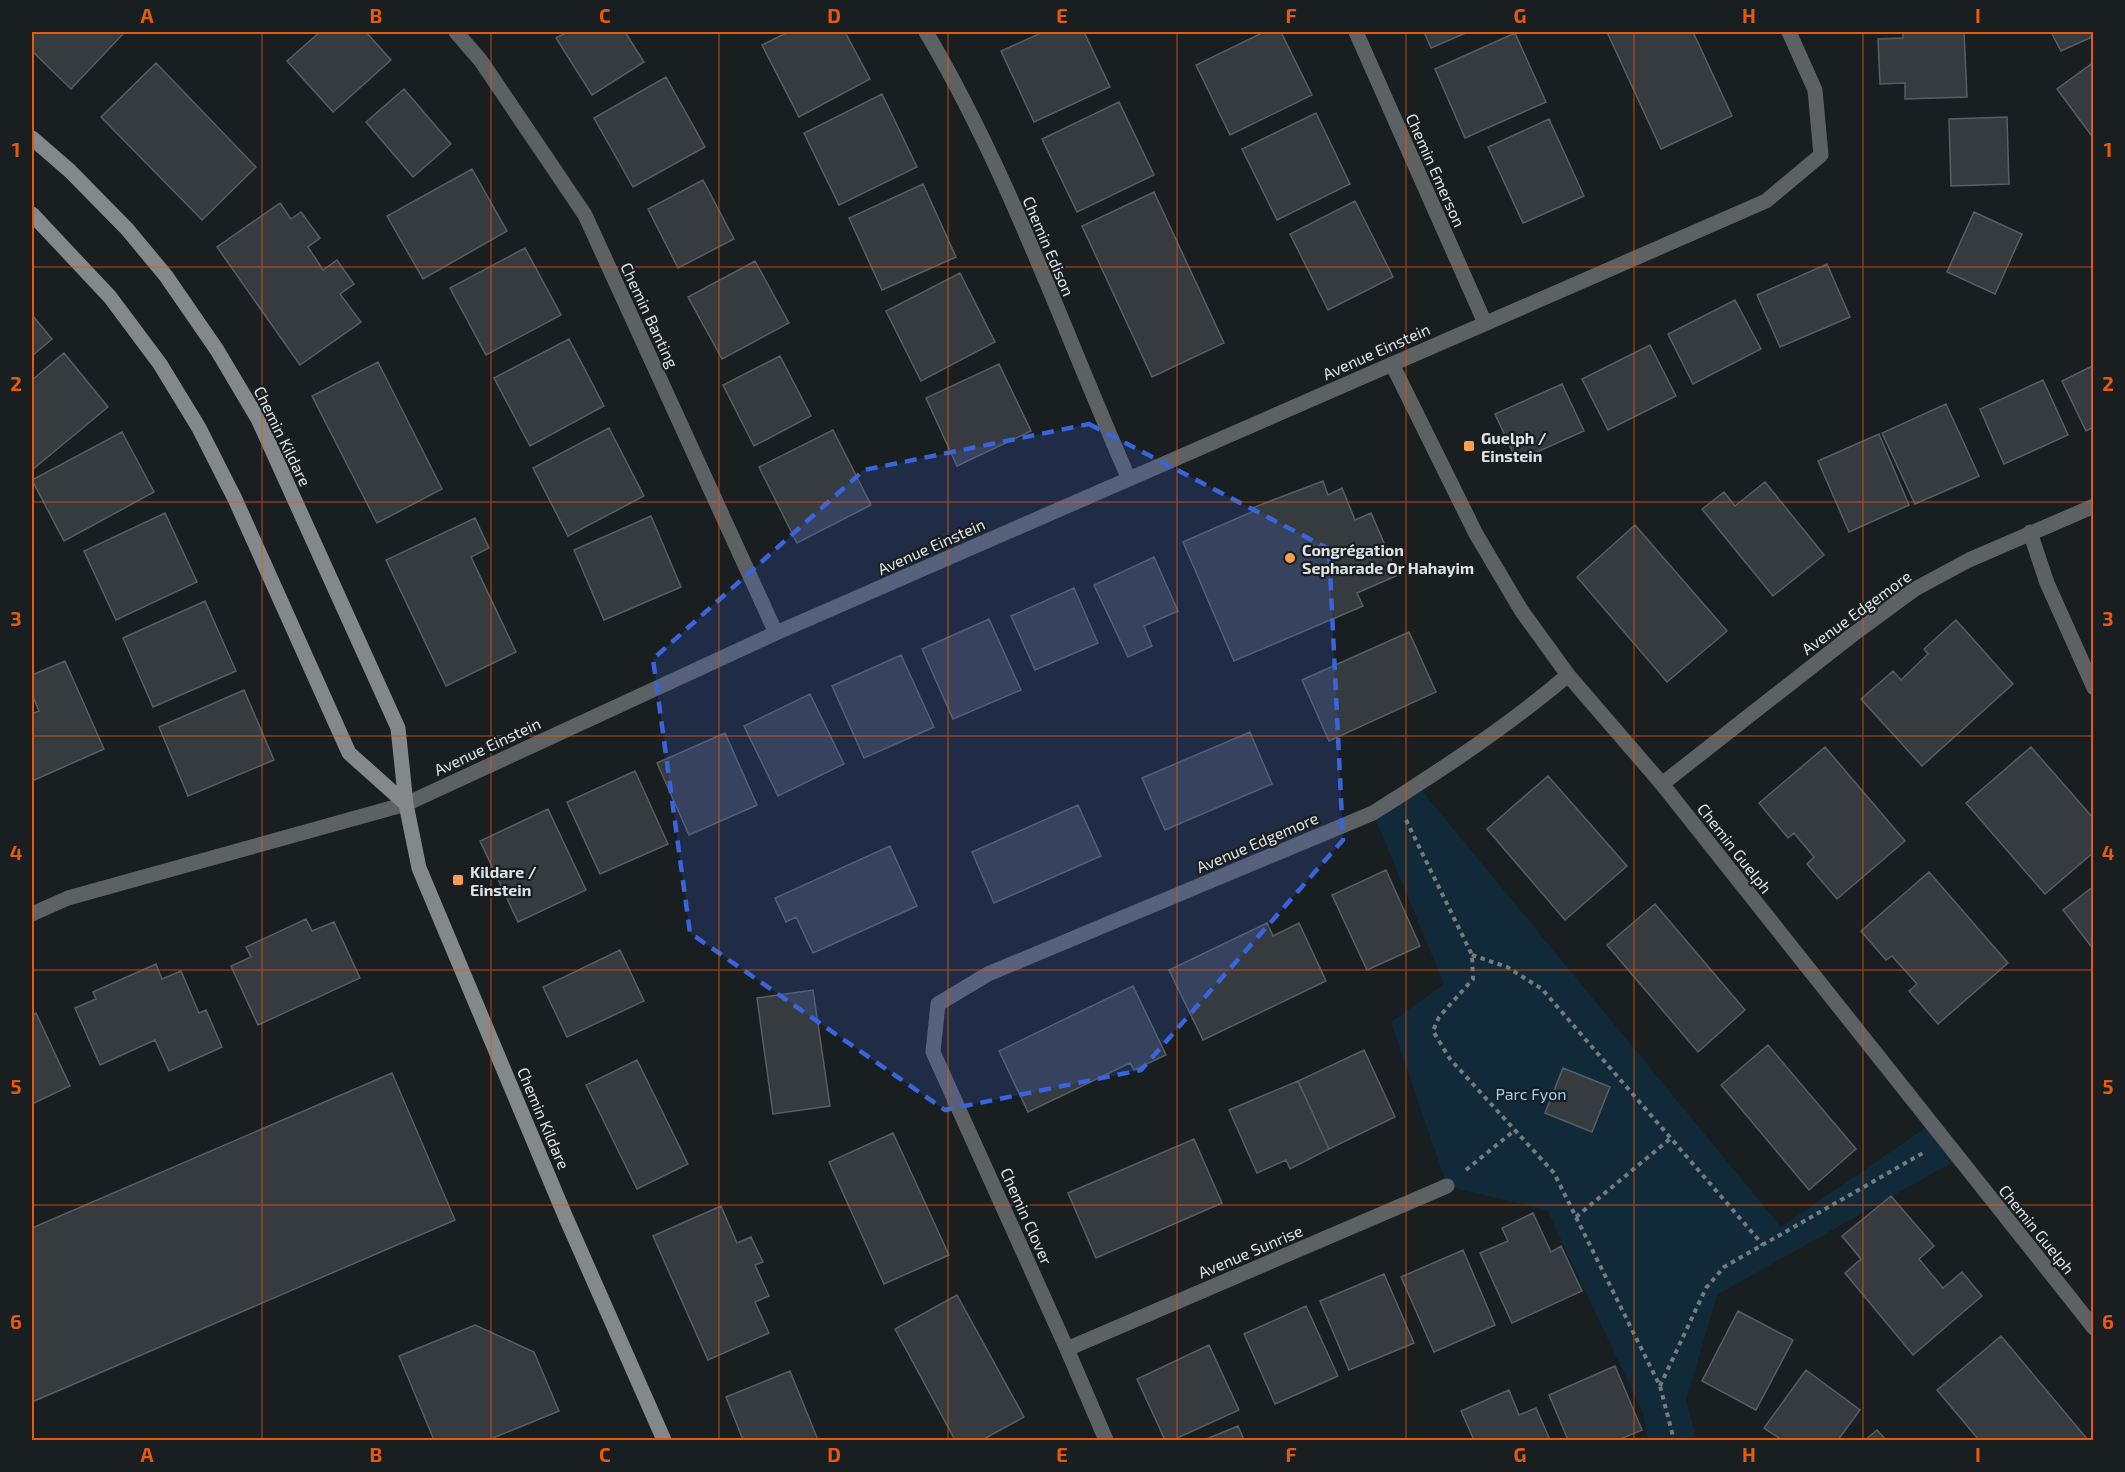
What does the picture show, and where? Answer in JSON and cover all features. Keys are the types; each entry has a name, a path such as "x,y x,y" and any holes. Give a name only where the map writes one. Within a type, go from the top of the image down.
{"street":[{"name":"Chemin Banting","path":"456,32 482,61 585,215 776,633"},
{"name":"Chemin Edison","path":"926,32 955,81 1012,204 1129,479"},
{"name":"Chemin Emerson","path":"1356,32 1485,323"},
{"name":"Avenue Einstein","path":"32,914 68,898 406,804 776,633 1766,201 1821,155 1815,90 1790,32"},
{"name":"Chemin Kildare","path":"32,138 70,171 127,229 166,276 217,350 258,419 398,728 406,804 419,867 566,1218 664,1440"},
{"path":"32,214 110,297 160,364 199,428 235,499 349,753 406,804"},
{"name":"Chemin Guelph","path":"1392,364 1476,534 1521,610 1568,675 1662,784 2094,1328"},
{"name":"Avenue Edgemore","path":"1662,784 1851,636 1915,589 2030,532 2094,506"},
{"path":"2030,532 2047,583 2094,688"},
{"name":"Avenue Edgemore","path":"938,1004 988,974 1373,813 1525,712 1568,675"},
{"name":"Chemin Clover","path":"938,1004 933,1052 1106,1440"},
{"name":"Avenue Sunrise","path":"1067,1349 1447,1186"}],"path":[{"path":"1395,799 1472,955 1473,979 1439,1017 1432,1031 1450,1059 1554,1173 1660,1386 1674,1440"},
{"path":"1472,955 1506,967 1542,989 1763,1245"},
{"path":"1447,1186 1515,1130"},
{"path":"1576,1217 1671,1138"},
{"path":"1660,1386 1706,1288 1724,1267 1944,1141"}],"highlighted area":[{"path":"1089,424 1329,549 1343,840 1141,1070 945,1110 690,933 653,659 864,470"}],"green space":[{"name":"Parc Fyon","path":"1418,786 1781,1227 1931,1124 1958,1159 1717,1295 1686,1401 1697,1440 1648,1440 1643,1413 1547,1210 1447,1186 1391,1022 1444,984 1373,813"}],"building":[{"path":"32,32 120,32 123,34 71,89 32,51"},
{"path":"320,32 366,32 391,60 333,112 287,61"},
{"path":"567,32 625,32 644,62 592,95 556,38"},
{"path":"788,32 845,32 870,79 799,117 762,45"},
{"path":"1043,32 1084,32 1110,87 1034,122 1001,51"},
{"path":"1264,32 1281,32 1312,95 1230,135 1196,65"},
{"path":"1424,32 1468,32 1431,48"},
{"path":"1607,32 1693,32 1732,116 1661,149"},
{"path":"1903,32 1964,32 1967,97 1905,99 1905,83 1880,84 1878,39 1903,38"},
{"path":"2051,32 2094,32 2094,36 2061,51"},
{"path":"1515,33 1546,102 1465,138 1435,69"},
{"path":"2094,62 2094,139 2057,89"},
{"path":"156,63 256,167 202,220 101,117"},
{"path":"666,77 705,147 633,187 594,118"},
{"path":"404,89 451,144 413,177 366,122"},
{"path":"882,94 917,167 839,205 804,133"},
{"path":"1119,102 1154,175 1077,212 1042,139"},
{"path":"1316,113 1350,184 1277,220 1242,149"},
{"path":"2007,117 2009,184 1951,186 1949,119"},
{"path":"1549,119 1584,196 1523,223 1488,147"},
{"path":"472,169 507,231 423,279 387,216"},
{"path":"703,180 734,239 678,268 648,209"},
{"path":"923,184 956,257 882,290 849,218"},
{"path":"1154,192 1224,343 1152,377 1082,226"},
{"path":"1355,201 1393,277 1328,310 1290,234"},
{"path":"280,203 291,219 301,212 320,238 308,247 323,270 337,260 354,284 340,294 361,322 300,365 217,247"},
{"path":"1974,212 2022,234 1995,294 1947,272"},
{"path":"525,248 561,315 486,355 450,288"},
{"path":"755,261 789,323 722,359 688,297"},
{"path":"1827,264 1850,317 1780,347 1757,295"},
{"path":"960,273 995,342 921,381 886,311"},
{"path":"1735,300 1761,349 1693,384 1668,334"},
{"path":"32,315 52,339 32,356"},
{"path":"569,339 604,406 530,446 494,378"},
{"path":"1650,345 1676,396 1608,430 1582,379"},
{"path":"64,353 108,407 32,470 32,380"},
{"path":"780,356 811,416 754,446 723,385"},
{"path":"378,362 442,489 377,523 312,396"},
{"path":"999,364 1031,431 957,466 926,398"},
{"path":"2094,365 2094,427 2086,431 2062,381"},
{"path":"2043,380 2068,435 2004,464 1980,409"},
{"path":"1562,384 1584,431 1517,461 1495,414"},
{"path":"1946,404 1979,476 1915,504 1882,433"},
{"path":"609,428 644,496 568,536 533,468"},
{"path":"833,430 871,505 797,543 759,467"},
{"path":"122,432 154,492 64,541 32,480"},
{"path":"1879,434 1909,505 1849,532 1818,461"},
{"name":"Congrégation Sepharade Or Hahayim","path":"1323,481 1328,495 1342,488 1355,520 1371,513 1398,575 1357,593 1363,606 1234,661 1183,542 1254,511 1252,508"},
{"path":"1765,482 1824,555 1773,596 1702,509 1724,492 1735,506"},
{"path":"165,513 197,582 116,620 84,551"},
{"path":"651,516 681,587 604,620 574,550"},
{"path":"475,518 489,548 471,557 516,652 446,686 386,560"},
{"path":"1635,525 1727,631 1667,682 1577,577"},
{"path":"1154,557 1178,611 1144,626 1152,646 1128,657 1094,585"},
{"path":"1074,588 1098,643 1035,670 1011,616"},
{"path":"205,601 236,671 153,707 123,638"},
{"path":"989,619 1021,690 953,719 922,649"},
{"path":"1956,620 2013,684 1922,766 1861,699 1893,671 1901,680 1928,654 1924,649"},
{"path":"1409,632 1436,692 1329,741 1302,680"},
{"path":"901,655 934,727 864,758 832,686"},
{"path":"65,661 104,749 32,781 32,714 39,711 32,694 32,675"},
{"path":"244,690 274,760 188,796 159,727"},
{"path":"810,694 844,764 778,796 744,726"},
{"path":"1250,732 1272,784 1165,830 1142,778"},
{"path":"725,733 757,805 689,835 657,763"},
{"path":"1825,747 1905,841 1837,899 1807,864 1814,857 1794,833 1788,838 1759,803"},
{"path":"2031,747 2094,819 2094,852 2045,894 1966,803"},
{"path":"635,771 668,844 600,874 567,802"},
{"path":"1548,776 1627,866 1565,920 1487,829"},
{"path":"1078,805 1101,856 994,903 972,852"},
{"path":"548,809 586,890 518,922 480,841"},
{"path":"890,846 917,906 813,953 796,917 786,922 775,898"},
{"path":"1386,870 1420,946 1367,970 1332,895"},
{"path":"1929,872 2008,963 1938,1024 1909,991 1917,984 1892,956 1886,960 1861,931"},
{"path":"2094,886 2094,950 2063,910"},
{"path":"1655,904 1745,1010 1698,1052 1607,945"},
{"path":"306,919 312,931 334,922 360,978 258,1025 231,966 251,957 246,947"},
{"path":"1267,923 1273,936 1299,923 1326,981 1203,1040 1169,970"},
{"path":"620,950 644,1001 567,1037 543,987"},
{"path":"156,964 162,979 181,971 199,1013 206,1010 222,1047 169,1071 155,1040 100,1065 75,1008 96,999 93,992"},
{"path":"1133,986 1166,1055 1134,1070 1130,1063 1028,1112 999,1051"},
{"path":"813,990 830,1106 773,1114 757,998"},
{"path":"36,1013 70,1086 32,1104 32,1015"},
{"path":"1768,1045 1856,1149 1809,1190 1721,1085"},
{"path":"1364,1050 1395,1117 1329,1149 1298,1081"},
{"path":"637,1060 688,1164 637,1189 586,1085"},
{"path":"1563,1068 1610,1087 1592,1132 1545,1113"},
{"path":"392,1073 455,1220 32,1402 32,1228"},
{"path":"1298,1081 1329,1149 1290,1169 1286,1160 1257,1173 1229,1110"},
{"path":"893,1133 949,1255 884,1284 829,1162"},
{"path":"1194,1139 1222,1203 1096,1258 1068,1193"},
{"path":"1891,1196 1934,1246 1919,1259 1943,1288 1962,1272 1982,1296 1913,1355 1845,1273 1861,1259 1842,1236"},
{"path":"721,1206 737,1243 751,1237 763,1262 755,1265 769,1296 755,1302 769,1333 708,1360 653,1236"},
{"path":"1533,1213 1551,1252 1561,1246 1582,1291 1512,1323 1480,1253 1508,1241 1502,1228"},
{"path":"1463,1250 1495,1325 1434,1352 1401,1277"},
{"path":"1384,1274 1414,1343 1349,1370 1320,1301"},
{"path":"957,1295 1024,1417 982,1440 955,1440 895,1329"},
{"path":"1306,1306 1338,1376 1275,1404 1244,1334"},
{"path":"1738,1311 1793,1340 1756,1410 1702,1381"},
{"path":"475,1325 534,1352 559,1411 488,1440 434,1440 399,1356"},
{"path":"2001,1336 2088,1440 1979,1440 1937,1390"},
{"path":"1209,1345 1239,1410 1173,1440 1165,1440 1137,1379"},
{"path":"1615,1366 1642,1430 1618,1440 1568,1440 1549,1395"},
{"path":"1806,1370 1860,1410 1838,1440 1782,1440 1764,1428"},
{"path":"790,1371 818,1440 743,1440 726,1397"},
{"path":"1509,1390 1519,1415 1536,1408 1550,1440 1474,1440 1461,1411"},
{"path":"1238,1426 1244,1440 1204,1440"},
{"path":"1877,1430 1886,1440 1865,1440"}],"place":[{"name":"Guelph / Einstein","path":"1469,446"},
{"name":"Congrégation Sepharade Or Hahayim","path":"1290,558"},
{"name":"Kildare / Einstein","path":"458,880"}]}
